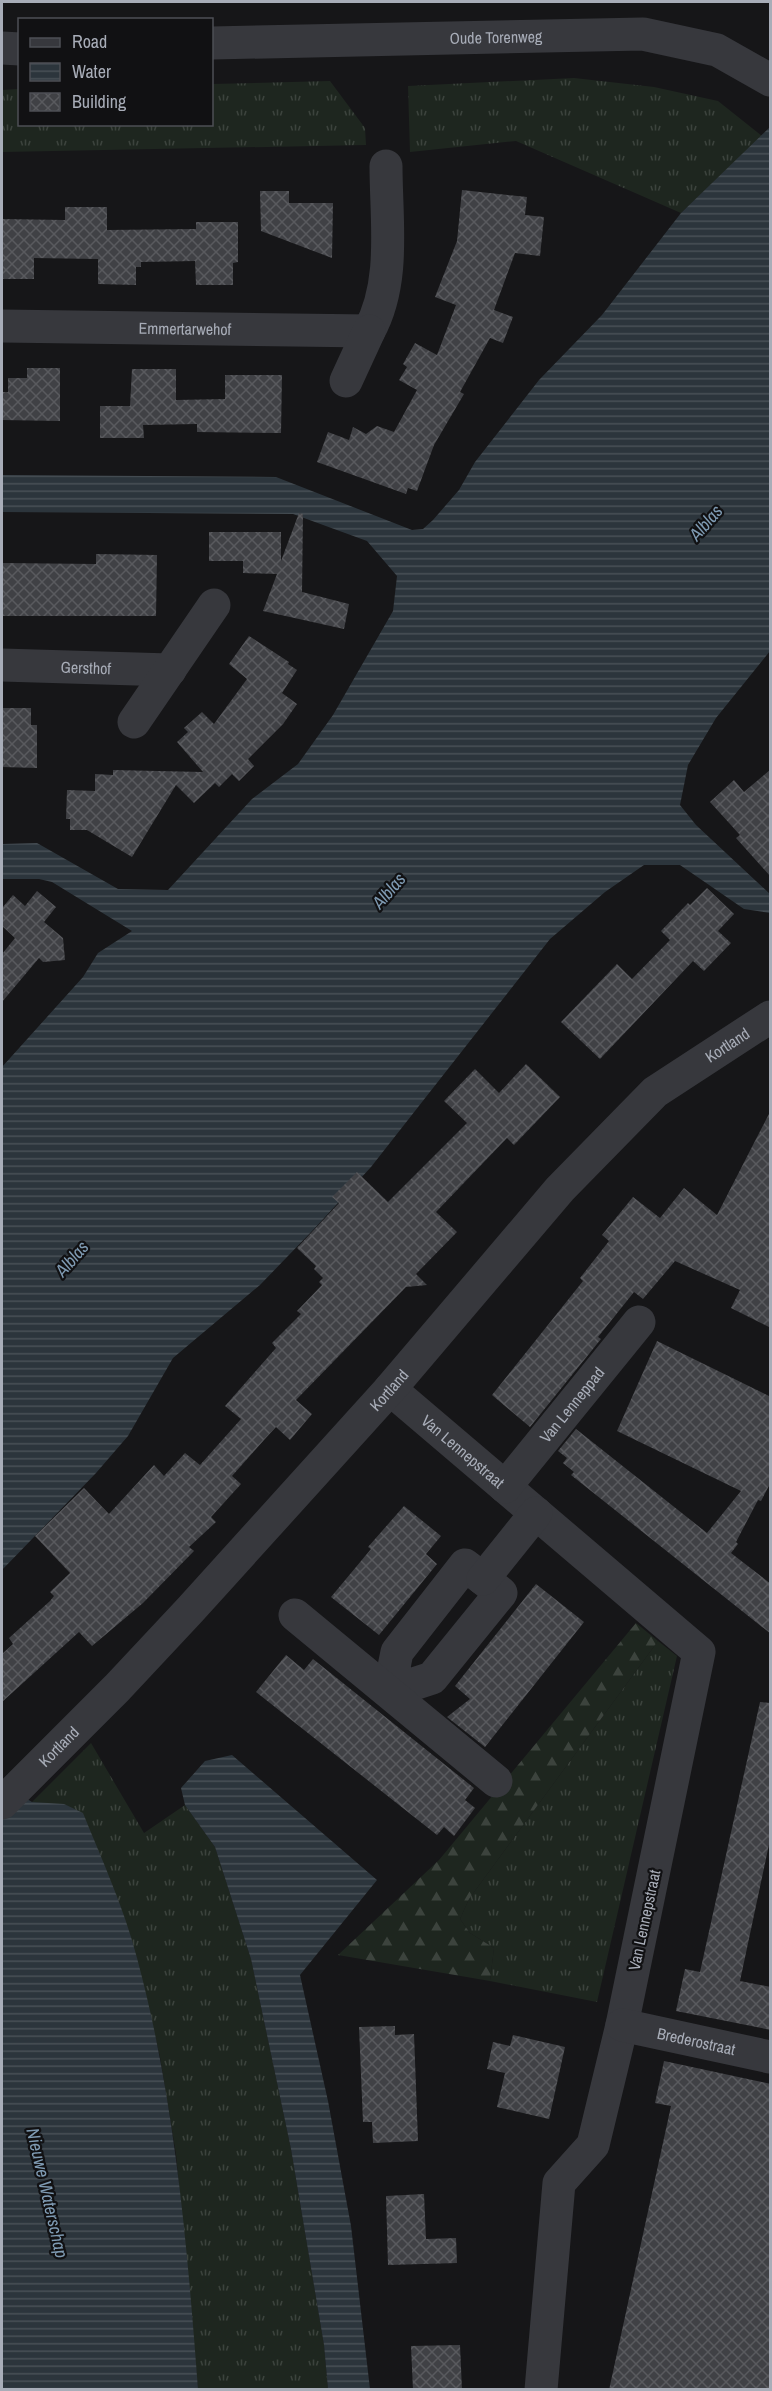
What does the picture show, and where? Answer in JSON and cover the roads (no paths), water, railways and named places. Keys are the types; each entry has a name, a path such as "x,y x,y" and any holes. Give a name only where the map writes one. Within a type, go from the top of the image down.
{"street":[{"name":"Oude Torenweg","path":"213,43 369,37 643,34 717,50 771,80"},
{"path":"2,48 18,49"},
{"path":"346,381 379,314 386,283 386,166"},
{"name":"Emmertarwehof","path":"2,326 369,331"},
{"path":"134,722 214,605"},
{"name":"Gersthof","path":"2,665 170,670"},
{"name":"Kortland","path":"12,1792 117,1688 190,1610 390,1389 560,1188 656,1092 771,1017"},
{"name":"Van Lenneppad","path":"505,1487 639,1322"},
{"name":"Van Lennepstraat","path":"390,1389 699,1652 622,2025 593,2145 559,2183 542,2390"},
{"path":"483,1579 536,1513"},
{"path":"465,1565 501,1593 432,1678 389,1692 397,1652 465,1565"},
{"path":"295,1615 496,1781"},
{"name":"Brederostraat","path":"622,2025 771,2057"}],"water":[{"name":"Alblas","path":"770,127 770,651 716,718 688,765 680,805 696,825 770,894 770,913 744,909 680,865 644,865 605,892 550,939 371,1167 260,1285 173,1358 128,1436 96,1473 2,1570 2,1067 83,977 98,953 132,931 52,882 39,879 2,879 2,844 37,843 118,889 168,890 252,799 298,764 333,715 393,611 397,576 367,541 293,514 2,512 2,475 276,477 412,530 423,529 459,490 475,462 539,380 602,315 681,213"},
{"path":"232,1755 377,1880 300,1975 328,2101 351,2226 370,2389 328,2389 324,2345 291,2149 251,1959 215,1847 185,1805 181,1788 205,1761"},
{"name":"Nieuwe Waterschap","path":"2,1779 11,1789 32,1802 64,1804 83,1813 132,1939 161,2064 178,2172 198,2389 2,2389"}]}
